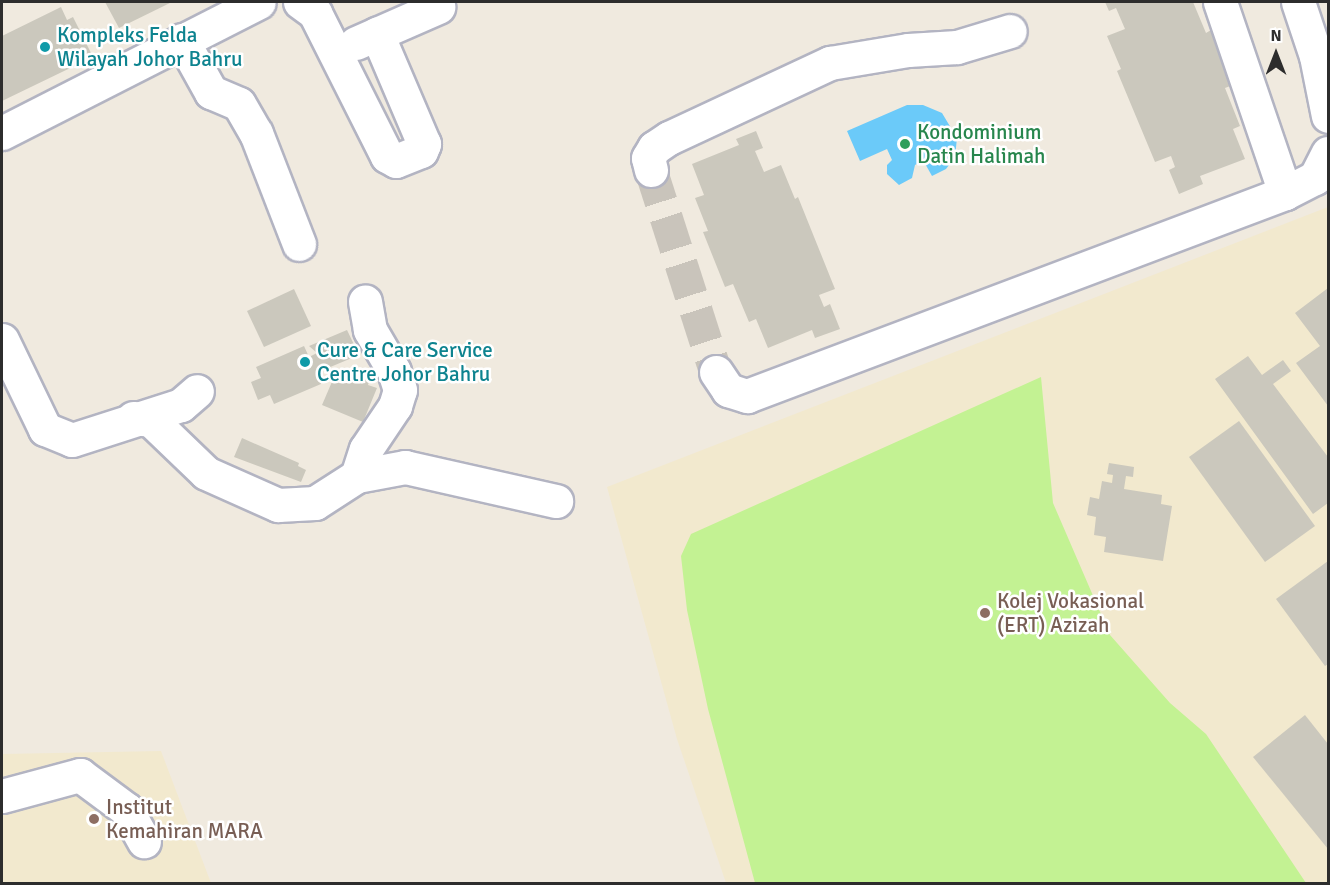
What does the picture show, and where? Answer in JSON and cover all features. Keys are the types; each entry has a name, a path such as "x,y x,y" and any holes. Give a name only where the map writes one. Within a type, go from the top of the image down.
{"lane":[{"path":"2,133 259,2"},
{"path":"300,2 315,13 338,51 387,156 396,161 421,151 423,140 376,34"},
{"path":"1220,2 1285,192"},
{"path":"1298,2 1316,56 1329,116"},
{"path":"338,51 438,7"},
{"path":"651,170 648,158 654,148 669,138 830,63 908,50 957,47 1010,31"},
{"path":"182,40 211,92 239,104 256,133 299,244"},
{"path":"716,372 728,390 747,396 1285,192 1315,178 1329,153"},
{"path":"357,476 366,449 395,406 400,390 394,371 370,330 365,301"},
{"path":"2,340 45,429 72,440 133,418 181,405 197,391"},
{"path":"133,418 151,420 206,472 278,505 315,503 357,476 405,467 556,501"},
{"path":"2,796 80,775 126,809 144,842"}],"shaded area":[{"name":"Kolej Vokasional (ERT) Azizah","path":"1328,207 1328,883 726,883 677,739 607,487"},
{"name":"Institut Kemahiran MARA","path":"161,751 211,883 2,883 2,754"}],"green space":[{"path":"1041,377 1053,503 1110,635 1170,703 1206,734 1306,883 755,883 708,709 687,610 681,556 691,534"}],"water":[{"name":"Kondominium Datin Halimah","path":"907,105 923,105 942,113 957,138 955,157 946,169 932,176 923,160 915,165 912,178 899,185 887,174 887,165 892,160 887,149 860,161 847,131"}],"building":[{"name":"Kompleks Felda Wilayah Johor Bahru","path":"105,2 172,2 119,28"},
{"path":"1105,2 1193,2 1206,33 1211,30 1233,85 1225,88 1240,126 1233,129 1245,159 1200,176 1203,184 1179,194 1169,170 1175,167 1171,156 1155,162 1117,71 1121,69 1107,36 1125,29 1116,8 1109,11"},
{"name":"Kompleks Felda Wilayah Johor Bahru","path":"61,7 67,20 73,17 93,57 2,101 2,36"},
{"path":"756,131 763,148 755,151 764,172 781,165 795,199 798,197 835,289 819,295 824,307 830,304 840,329 815,338 812,330 768,348 756,319 749,322 733,284 725,287 703,232 708,231 695,198 704,195 692,164 739,145 736,139"},
{"path":"1328,288 1328,406 1296,363 1320,346 1295,313"},
{"name":"Cure & Care Service Centre Johor Bahru","path":"294,289 311,326 264,347 247,311"},
{"name":"Cure & Care Service Centre Johor Bahru","path":"347,330 359,355 316,373 321,384 274,404 270,395 258,400 251,382 261,378 256,367 304,346 309,357 317,353 309,346"},
{"path":"1248,356 1262,375 1283,360 1291,371 1273,384 1328,457 1328,503 1313,514 1215,379"},
{"name":"Cure & Care Service Centre Johor Bahru","path":"337,370 369,381 368,385 377,388 363,422 322,405"},
{"path":"1239,421 1315,526 1265,562 1189,457"},
{"path":"242,438 299,463 298,466 306,470 301,482 234,457"},
{"path":"1109,463 1134,467 1133,477 1126,476 1124,489 1162,495 1161,504 1172,506 1163,561 1104,552 1106,537 1094,535 1096,517 1087,515 1090,497 1099,499 1102,481 1112,483 1113,475 1107,474"},
{"path":"1328,561 1328,664 1325,666 1276,599"},
{"path":"1305,715 1328,744 1328,849 1253,757"}],"tunnel":[{"path":"651,170 716,372"}],"place":[{"name":"Kompleks Felda Wilayah Johor Bahru","path":"45,47"},
{"name":"Kondominium Datin Halimah","path":"905,144"},
{"name":"Cure & Care Service Centre Johor Bahru","path":"305,362"},
{"name":"Kolej Vokasional (ERT) Azizah","path":"985,613"},
{"name":"Institut Kemahiran MARA","path":"94,819"}]}
